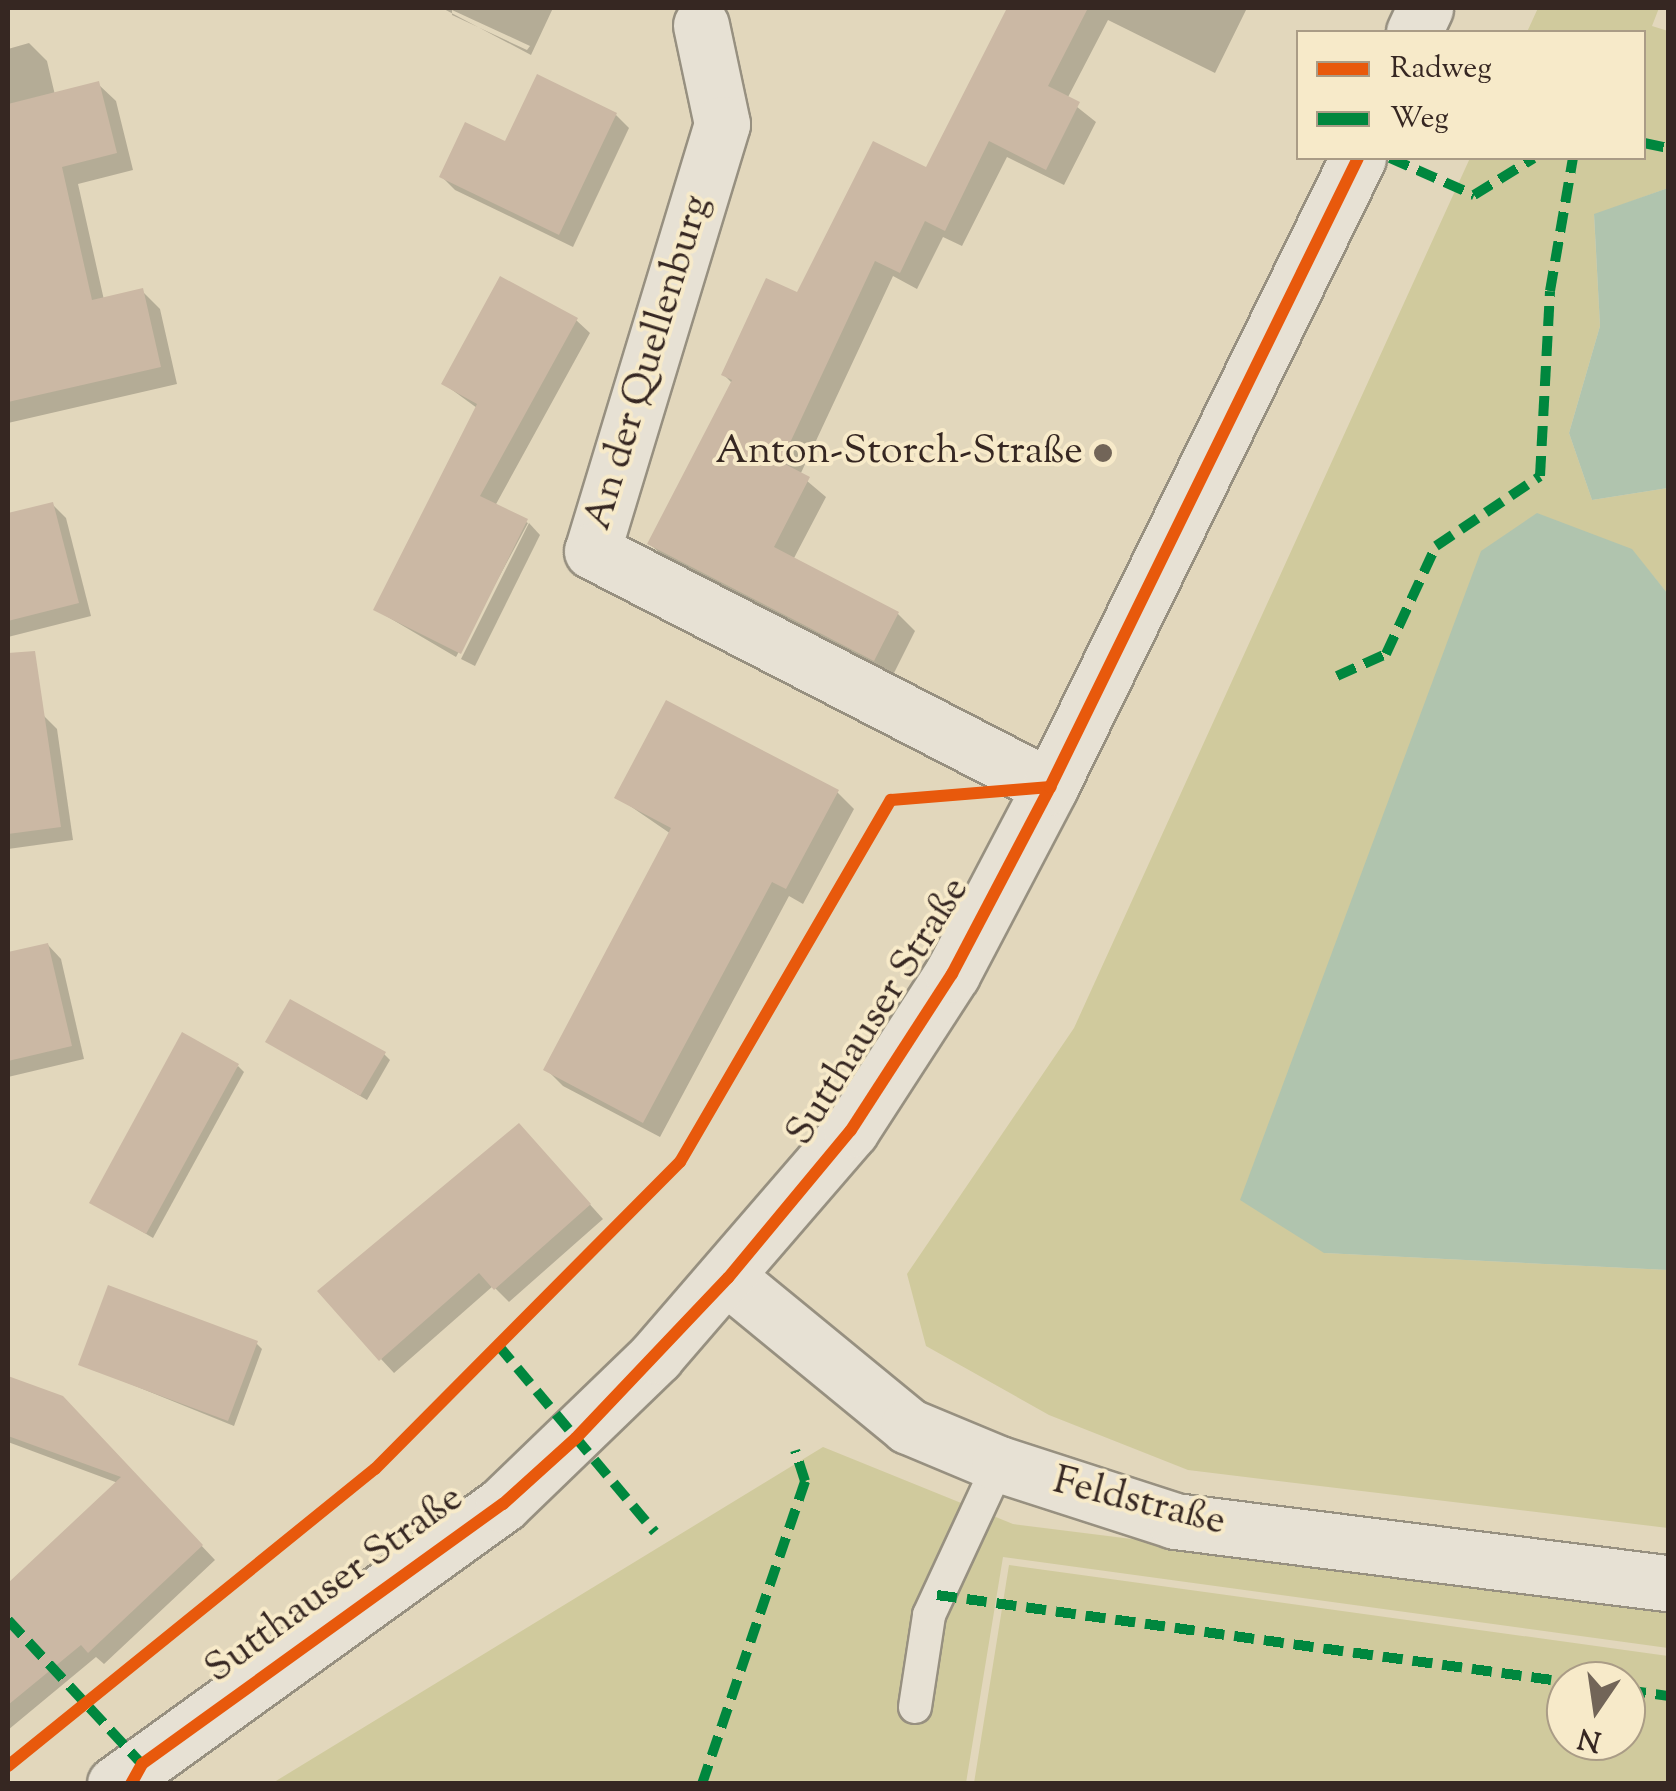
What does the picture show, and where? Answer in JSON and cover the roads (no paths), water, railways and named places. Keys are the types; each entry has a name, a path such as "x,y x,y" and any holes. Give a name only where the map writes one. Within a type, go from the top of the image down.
{"street":[{"name":"An der Quellenburg","path":"701,25 722,124 592,551 1050,787"},
{"name":"Sutthauser Straße","path":"116,1784 503,1504 576,1438 728,1278 862,1114 952,974 1050,787 1357,160"},
{"name":"Feldstraße","path":"728,1278 908,1426 998,1464 1175,1521 1668,1583"}],"lane":[{"path":"915,1706 929,1615 998,1464"}],"place":[{"name":"Anton-Storch-Straße","path":"1103,453"}]}
